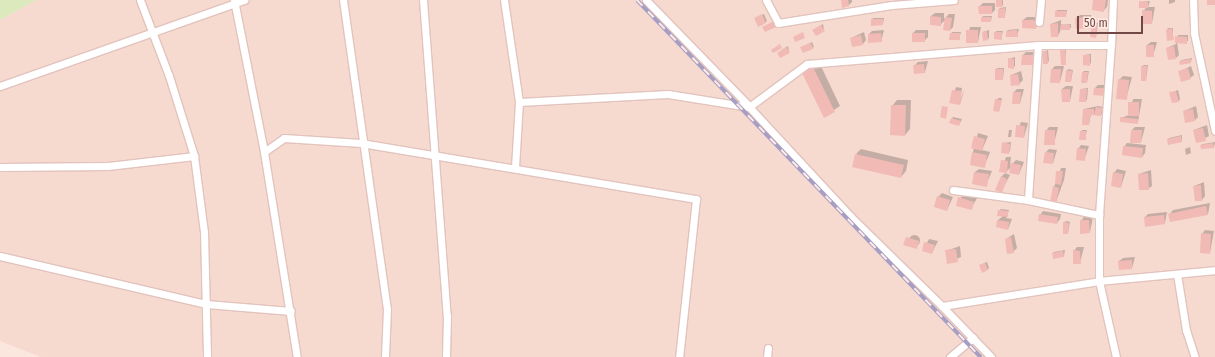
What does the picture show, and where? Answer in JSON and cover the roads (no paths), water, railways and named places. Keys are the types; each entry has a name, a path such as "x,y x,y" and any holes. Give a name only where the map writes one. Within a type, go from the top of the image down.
{"street":[{"path":"140,0 152,30 194,156 204,232 207,357"},
{"path":"0,86 86,58 152,30 234,1 244,0"},
{"path":"343,0 361,142 387,309 385,357"},
{"path":"423,0 437,155 447,316 446,357"},
{"path":"504,0 519,102 515,168"},
{"path":"646,0 750,107 851,217 942,306 991,357"},
{"path":"766,0 778,22 892,5 954,0"},
{"path":"1040,22 1041,0"},
{"path":"1113,0 1112,45 1099,215 1099,281 1116,357"},
{"path":"1193,0 1194,33 1215,131"},
{"path":"234,1 264,152 291,311 297,357"},
{"path":"519,102 668,94 750,107 807,64 1038,45 1112,45"},
{"path":"1028,200 1038,45"},
{"path":"264,152 284,138 361,142 696,199 679,357"},
{"path":"0,167 108,166 194,156"},
{"path":"954,190 1028,200 1099,215"},
{"path":"0,256 206,304 291,311"},
{"path":"942,306 1099,281 1215,270"},
{"path":"1177,274 1186,330 1195,357"},
{"path":"950,357 973,338"},
{"path":"767,357 768,348"}],"railway":[{"path":"637,0 981,357"}]}
